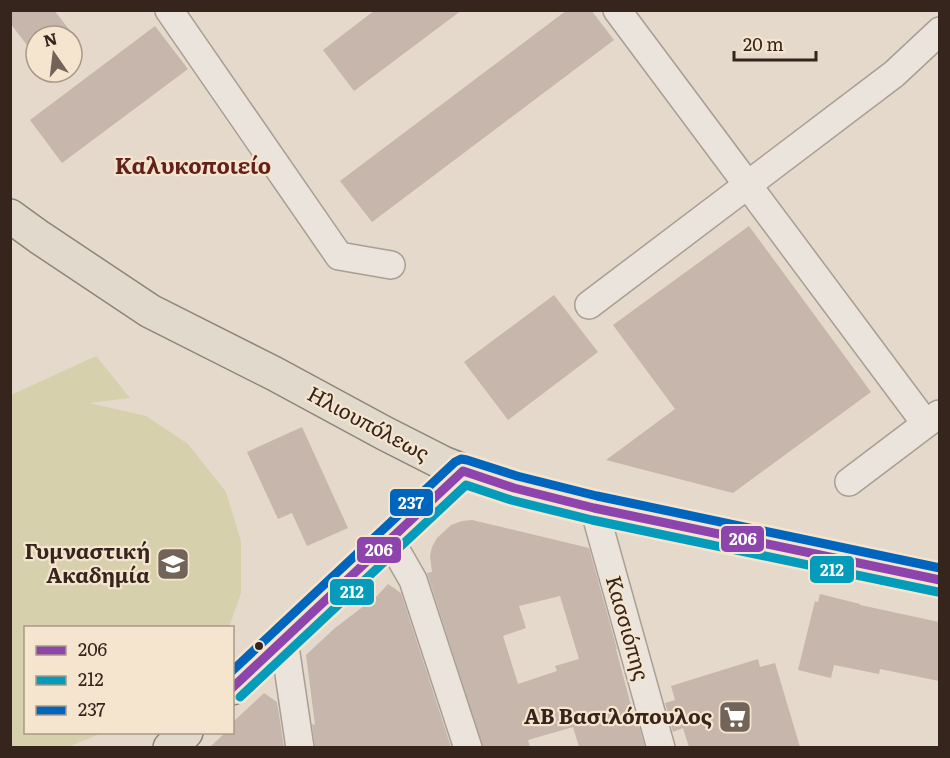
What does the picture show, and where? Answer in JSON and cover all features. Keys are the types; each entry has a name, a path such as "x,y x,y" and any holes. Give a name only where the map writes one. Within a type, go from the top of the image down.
{"main road":[{"name":"Ηλιουπόλεως","path":"10,216 150,311 443,463 514,488 594,508 939,580"},
{"path":"234,686 464,471"},
{"path":"170,747 184,734"}],"street":[{"path":"169,10 339,255 391,265"},
{"path":"617,10 748,185 933,418 849,482"},
{"path":"590,305 894,74 939,31"},
{"name":"Κασσιόπης","path":"594,508 661,747"},
{"path":"390,540 413,580 468,747"},
{"path":"284,640 300,747"}],"shaded area":[{"path":"96,356 130,398 89,403 146,416 188,444 226,492 241,541 241,593 229,626 24,626 24,734 100,734 68,747 11,747 11,395"}],"building":[{"path":"10,10 54,10 65,24 24,24 24,41 10,23"},
{"path":"375,10 462,10 354,91 323,50"},
{"path":"567,10 591,10 614,40 372,222 340,181"},
{"path":"155,26 188,69 62,163 30,120 78,84 84,84 84,79"},
{"path":"749,226 871,392 733,493 606,460 675,409 613,325"},
{"path":"554,295 598,352 508,420 464,362"},
{"path":"302,427 348,528 307,546 292,513 278,519 247,452"},
{"path":"472,520 589,548 633,713 635,712 645,747 579,747 573,727 528,740 530,747 483,747 427,573 432,572 430,556 437,538 451,525","holes":["560,596 579,659 555,666 557,671 518,684 503,636 526,628 519,606"]},
{"path":"388,584 401,593 451,747 315,747 312,724 315,725 306,655 335,628 377,596"},
{"path":"820,594 939,622 939,681 880,669 879,674 834,665 831,678 798,670 815,601 818,602"},
{"name":"ΑΒ Βασιλόπουλος","path":"758,659 760,667 775,663 800,747 689,747 683,728 673,732 665,703 675,700 671,686"},
{"path":"264,693 277,702 284,747 210,747 224,734 234,734 234,721"}],"transit line":[{"name":"237","path":"234,669 455,462 461,459 597,496 940,568"},
{"name":"206","path":"234,686 463,471 514,488 594,508 940,580"},
{"name":"212","path":"240,697 466,485 511,500 592,520 938,592"}],"place":[{"name":"Γυμναστική Ακαδημία","path":"173,564"},
{"name":"ΑΒ Βασιλόπουλος","path":"735,717"}],"district":[{"name":"Καλυκοποιείο","path":"193,166"}]}
